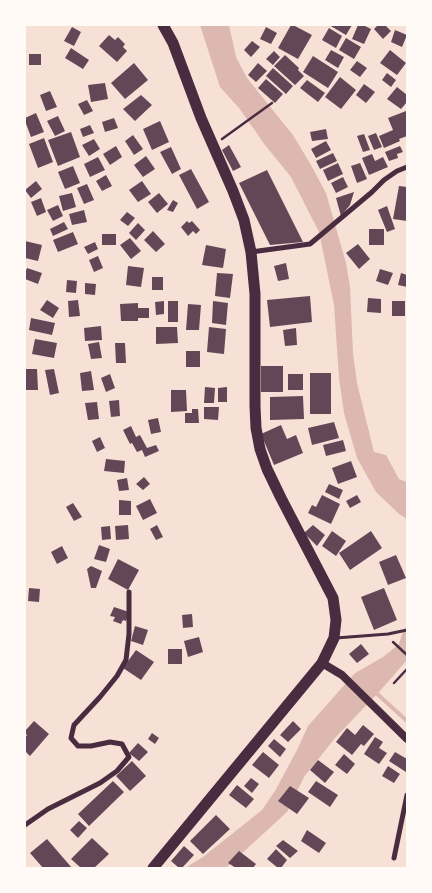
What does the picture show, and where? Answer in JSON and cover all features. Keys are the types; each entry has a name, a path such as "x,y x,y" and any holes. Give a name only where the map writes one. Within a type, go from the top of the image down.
{"highway":[{"path":"152,868 322,663 334,638 336,620 333,598 281,498 260,449 256,428 255,406 255,294 251,252 244,220 201,118 173,43 163,25"}],"street":[{"path":"251,252 310,244 384,180 407,167"},
{"path":"25,826 48,809 100,784 129,757 122,744 110,742 91,746 78,746 71,738 74,725 100,697 126,660 129,634 129,592"},
{"path":"322,663 342,675 407,739"},
{"path":"394,858 407,795"}],"lane":[{"path":"334,638 388,634 407,630"}],"path":[{"path":"221,140 272,103"},
{"path":"396,646 407,655"},
{"path":"394,684 407,669"}],"shaded area":[{"path":"200,25 229,25 236,57 247,78 293,135 326,193 346,263 350,287 353,353 357,383 374,452 386,455 399,479 407,482 407,519 376,492 357,458 344,413 339,378 334,305 319,232 291,177 265,145 239,108 220,87"},
{"path":"407,626 407,660 335,738 304,777 287,812 226,868 185,868 203,857 262,810 275,791 308,726 355,673 383,657 399,644"}],"building":[{"path":"291,25 312,35 298,59 278,48"},
{"path":"329,25 352,25 346,35"},
{"path":"358,25 371,29 364,44 352,39"},
{"path":"378,25 385,25 391,31 383,39 374,29"},
{"path":"72,27 81,32 74,46 64,41"},
{"path":"266,27 277,33 271,44 260,39"},
{"path":"329,28 342,36 336,48 322,40"},
{"path":"395,30 407,35 402,47 391,42"},
{"path":"109,35 115,40 118,37 125,44 123,47 127,51 117,62 99,46"},
{"path":"346,38 361,47 354,59 339,50"},
{"path":"252,41 260,47 251,57 244,50"},
{"path":"71,48 89,60 83,69 65,58"},
{"path":"331,50 344,57 338,68 325,60"},
{"path":"390,50 406,63 397,75 380,63"},
{"path":"274,51 280,57 273,65 266,59"},
{"path":"29,54 41,54 41,65 29,65"},
{"path":"285,55 299,68 298,70 304,76 295,85 274,66"},
{"path":"313,56 338,72 328,88 303,72"},
{"path":"357,61 367,68 360,77 350,70"},
{"path":"134,63 148,80 125,99 111,83"},
{"path":"258,63 267,71 256,82 248,75"},
{"path":"273,68 293,86 286,94 266,76"},
{"path":"387,73 396,80 391,87 382,80"},
{"path":"340,77 356,90 341,109 325,97"},
{"path":"266,79 283,94 275,103 258,88"},
{"path":"307,80 325,93 318,102 300,88"},
{"path":"105,83 108,99 91,102 88,85"},
{"path":"364,84 375,92 366,103 356,95"},
{"path":"397,87 407,95 407,102 401,109 387,99"},
{"path":"50,91 57,107 46,111 40,95"},
{"path":"141,95 152,105 135,121 123,109"},
{"path":"87,100 93,111 84,115 78,104"},
{"path":"406,111 407,136 384,148 379,136 393,130 388,118"},
{"path":"36,113 44,132 31,137 25,118"},
{"path":"58,116 65,131 55,136 47,121"},
{"path":"114,118 118,128 105,132 102,122"},
{"path":"160,121 169,142 152,150 143,129"},
{"path":"90,125 94,133 83,137 80,129"},
{"path":"326,129 328,139 312,141 310,132"},
{"path":"71,132 80,157 58,166 48,140"},
{"path":"376,133 382,147 374,150 368,136"},
{"path":"364,134 370,150 363,152 357,136"},
{"path":"133,135 143,149 134,155 125,141"},
{"path":"44,138 53,162 38,168 29,144"},
{"path":"94,139 100,149 89,156 82,145"},
{"path":"326,141 331,150 316,158 311,149"},
{"path":"229,145 241,167 233,171 222,150"},
{"path":"116,146 122,157 110,165 103,154"},
{"path":"400,146 403,152 397,154 398,158 389,161 385,152"},
{"path":"171,147 181,169 172,174 160,152"},
{"path":"333,153 337,161 320,169 316,161"},
{"path":"372,154 375,161 383,157 388,167 369,175 362,158"},
{"path":"146,156 155,169 143,177 134,165"},
{"path":"98,157 105,170 90,177 84,164"},
{"path":"338,163 343,174 328,181 323,170"},
{"path":"360,163 367,179 357,183 351,166"},
{"path":"73,166 80,183 65,189 58,172"},
{"path":"191,169 209,202 197,209 179,175"},
{"path":"267,170 303,242 270,245 239,183"},
{"path":"106,175 112,186 102,191 96,181"},
{"path":"343,177 348,187 336,193 331,183"},
{"path":"36,181 42,189 31,198 25,190"},
{"path":"142,181 151,194 138,202 129,190"},
{"path":"87,184 94,200 84,204 77,188"},
{"path":"399,186 407,187 407,221 393,219"},
{"path":"354,192 350,205 341,216 336,198"},
{"path":"72,193 76,207 63,211 59,196"},
{"path":"159,193 168,204 157,213 148,202"},
{"path":"41,198 46,212 37,216 31,202"},
{"path":"173,200 178,203 173,212 167,210"},
{"path":"58,205 63,216 53,221 47,210"},
{"path":"387,206 395,229 387,232 378,210"},
{"path":"84,210 87,222 72,225 69,214"},
{"path":"127,212 135,218 128,226 120,220"},
{"path":"187,221 189,223 192,221 200,230 196,234 193,231 188,236 181,227"},
{"path":"64,222 68,229 53,236 50,229"},
{"path":"138,223 145,230 136,240 129,233"},
{"path":"369,229 384,229 384,245 369,245"},
{"path":"153,231 165,244 156,252 144,240"},
{"path":"73,232 78,244 58,252 53,240"},
{"path":"102,234 116,234 116,245 102,245"},
{"path":"130,238 141,251 131,259 120,245"},
{"path":"25,241 42,245 38,261 25,258"},
{"path":"95,242 98,249 88,254 84,247"},
{"path":"358,244 370,259 359,269 346,253"},
{"path":"206,245 226,249 223,268 202,265"},
{"path":"98,256 103,268 94,272 89,260"},
{"path":"286,263 289,279 278,281 274,266"},
{"path":"128,266 144,268 141,287 126,285"},
{"path":"27,268 42,273 38,284 25,279"},
{"path":"380,269 393,273 388,285 376,281"},
{"path":"217,273 233,274 230,298 215,296"},
{"path":"401,273 407,275 407,287 398,285"},
{"path":"152,277 163,277 163,290 152,290"},
{"path":"67,280 77,281 76,293 66,292"},
{"path":"85,283 96,284 95,295 85,294"},
{"path":"310,296 312,322 270,327 267,300"},
{"path":"368,298 381,299 381,313 367,312"},
{"path":"47,300 59,308 53,318 40,310"},
{"path":"78,300 80,316 69,317 68,301"},
{"path":"164,301 164,314 156,315 155,302"},
{"path":"168,301 178,301 178,322 168,322"},
{"path":"213,301 228,303 226,325 212,323"},
{"path":"392,301 405,301 405,316 392,316"},
{"path":"138,303 138,308 149,308 149,318 138,318 138,321 121,321 120,304"},
{"path":"188,304 201,305 199,330 186,330"},
{"path":"31,318 55,323 52,335 29,330"},
{"path":"101,326 102,340 85,341 84,328"},
{"path":"156,327 177,327 178,343 156,344"},
{"path":"209,327 226,329 224,354 207,352"},
{"path":"296,328 297,345 285,346 283,330"},
{"path":"35,339 57,343 54,358 32,354"},
{"path":"99,342 102,358 91,359 88,344"},
{"path":"115,343 125,343 126,363 116,363"},
{"path":"186,351 200,351 200,367 186,367"},
{"path":"261,366 283,366 283,392 261,392"},
{"path":"25,369 37,369 38,390 25,390"},
{"path":"54,369 59,393 50,395 45,370"},
{"path":"91,371 94,390 82,391 80,373"},
{"path":"310,373 331,373 331,414 310,414"},
{"path":"110,374 115,388 106,392 101,378"},
{"path":"288,374 303,374 303,390 288,390"},
{"path":"205,387 215,388 214,403 204,403"},
{"path":"227,387 227,402 218,402 218,388"},
{"path":"171,390 186,390 187,411 171,412"},
{"path":"303,396 304,419 270,420 270,397"},
{"path":"119,400 120,416 111,417 109,401"},
{"path":"97,402 99,419 88,420 85,403"},
{"path":"204,407 219,407 218,420 204,419"},
{"path":"192,409 198,409 199,423 185,423 185,413 192,413"},
{"path":"158,418 161,432 151,434 148,420"},
{"path":"334,422 339,438 312,445 308,428"},
{"path":"281,425 287,439 296,435 303,453 274,465 261,434"},
{"path":"131,426 136,437 140,435 147,448 156,445 159,451 145,457 142,450 137,452 132,443 130,444 123,430"},
{"path":"100,437 105,448 97,452 92,441"},
{"path":"343,440 346,451 326,456 323,445"},
{"path":"106,459 125,461 124,473 104,471"},
{"path":"351,461 357,477 338,484 332,468"},
{"path":"144,477 150,484 143,490 136,484"},
{"path":"127,478 129,490 119,491 117,480"},
{"path":"329,484 343,490 339,499 325,492"},
{"path":"322,495 340,504 331,524 308,513 312,505 316,507"},
{"path":"357,495 361,502 350,508 346,501"},
{"path":"150,499 157,513 143,520 136,506"},
{"path":"119,500 131,501 131,515 119,515"},
{"path":"73,503 82,517 74,521 66,507"},
{"path":"128,525 129,539 116,540 115,526"},
{"path":"157,525 163,537 156,540 150,529"},
{"path":"313,525 325,535 317,546 304,533"},
{"path":"110,526 111,539 102,540 101,527"},
{"path":"332,531 346,541 336,556 322,546"},
{"path":"371,531 382,548 350,570 339,553"},
{"path":"99,545 110,549 106,562 94,559"},
{"path":"62,546 68,558 57,564 51,552"},
{"path":"396,555 406,578 388,585 379,562"},
{"path":"118,559 139,570 128,590 108,579"},
{"path":"91,566 102,571 96,588 91,588 87,569"},
{"path":"29,588 40,589 39,602 28,601"},
{"path":"384,588 397,620 374,630 361,597"},
{"path":"114,607 129,612 126,621 123,620 121,624 113,621 115,617 110,616"},
{"path":"192,614 193,627 183,628 182,615"},
{"path":"135,626 148,630 143,645 131,641"},
{"path":"199,637 203,652 188,657 184,641"},
{"path":"361,644 369,654 357,663 349,654"},
{"path":"168,649 182,649 182,664 168,664"},
{"path":"136,650 154,662 141,680 123,668"},
{"path":"34,721 49,734 30,756 25,751 25,738 27,735 25,731"},
{"path":"293,721 301,729 288,742 280,735"},
{"path":"363,725 374,734 364,746 361,744 352,755 336,742 347,728 355,735"},
{"path":"152,733 159,738 155,744 148,739"},
{"path":"375,737 383,742 379,748 387,753 379,764 364,754"},
{"path":"274,739 286,749 280,757 268,746"},
{"path":"138,743 148,752 139,761 129,753"},
{"path":"263,752 279,765 269,778 252,765"},
{"path":"395,752 407,759 406,772 389,761"},
{"path":"344,754 355,764 347,774 335,765"},
{"path":"318,760 334,772 325,783 310,770"},
{"path":"132,761 146,776 130,791 116,776"},
{"path":"388,766 400,774 394,783 382,776"},
{"path":"251,778 259,784 252,793 244,786"},
{"path":"113,781 124,792 89,826 78,814"},
{"path":"316,781 338,795 330,807 308,792"},
{"path":"237,785 254,799 246,808 229,795"},
{"path":"290,786 309,798 297,814 278,801"},
{"path":"216,815 230,829 203,854 190,841"},
{"path":"79,821 87,828 78,838 70,830"},
{"path":"307,830 326,843 319,853 301,841"},
{"path":"92,838 109,854 94,868 81,868 71,859"},
{"path":"47,839 72,868 43,868 30,853"},
{"path":"283,840 298,851 290,858 276,846"},
{"path":"184,846 194,855 182,868 179,868 171,861"},
{"path":"276,849 287,860 281,868 278,868 267,859"},
{"path":"239,851 256,864 253,868 236,868 228,863"}],"waterway":[{"path":"374,691 407,721"}]}
